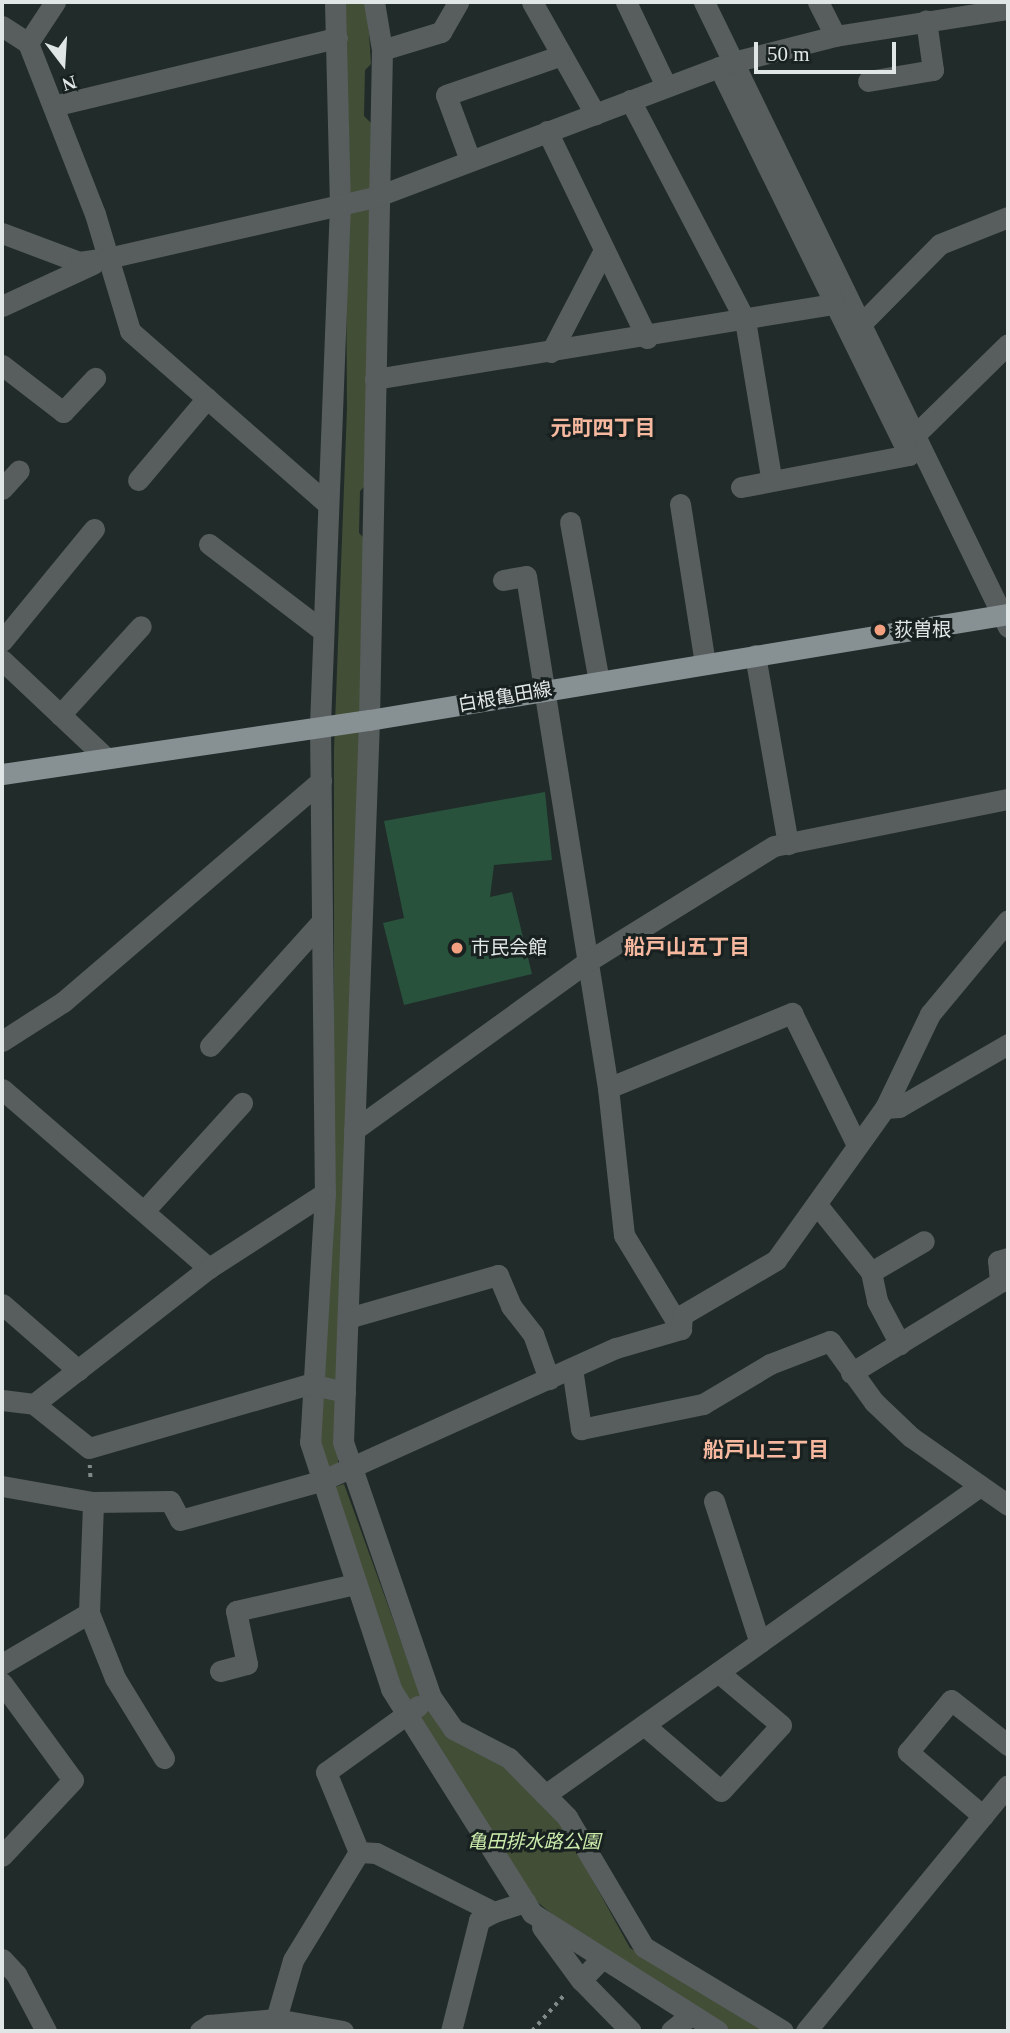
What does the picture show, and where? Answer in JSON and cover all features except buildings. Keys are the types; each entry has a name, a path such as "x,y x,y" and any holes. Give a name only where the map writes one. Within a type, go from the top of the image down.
{"main road":[{"name":"白根亀田線","path":"2,774 104,756 369,720 755,656 1006,619"}],"street":[{"path":"28,43 55,2"},
{"path":"335,2 340,204 325,502 320,725 325,1193 310,1384 310,1442 391,1689 529,1907 581,1980 631,2031"},
{"path":"374,2 382,50 369,720 343,1442 349,1468 431,1697 453,1729 509,1758 567,1817 644,1947 783,2031"},
{"path":"382,50 441,32 458,2"},
{"path":"533,2 559,56 595,114"},
{"path":"626,2 666,86"},
{"path":"704,2 726,64 834,304 909,455 771,477 741,487"},
{"path":"818,2 835,36"},
{"path":"2,233 79,261 108,258 378,196 726,64 934,13 1008,9"},
{"path":"868,81 933,70 934,13"},
{"path":"2,26 28,43 108,258 130,331 325,502"},
{"path":"53,106 337,38"},
{"path":"470,160 446,95 559,56"},
{"path":"726,64 917,433 1006,619"},
{"path":"630,100 745,320 771,477"},
{"path":"547,131 647,338"},
{"path":"861,324 940,244 1008,217"},
{"path":"551,352 604,250"},
{"path":"2,306 108,258"},
{"path":"375,379 647,338 834,304"},
{"path":"917,433 1008,344"},
{"path":"2,365 62,412 95,378"},
{"path":"138,480 207,398"},
{"path":"2,489 19,470"},
{"path":"680,504 705,664"},
{"path":"570,522 599,681"},
{"path":"2,641 94,529"},
{"path":"209,544 322,630"},
{"path":"503,580 526,576 590,960 608,1088 624,1235 681,1329"},
{"path":"60,715 141,626"},
{"path":"755,656 788,844"},
{"path":"2,660 104,756"},
{"path":"2,1041 63,1002 321,781"},
{"path":"354,1130 590,960 775,846 1008,799"},
{"path":"681,1329 682,1315 776,1260 818,1206 856,1143 885,1108 930,1014 1008,920"},
{"path":"210,1046 322,921"},
{"path":"608,1088 792,1013 856,1143"},
{"path":"885,1108 899,1107 1008,1044"},
{"path":"2,1089 209,1268"},
{"path":"144,1211 242,1103"},
{"path":"34,1404 209,1268 325,1193"},
{"path":"818,1206 871,1272 877,1301 900,1343"},
{"path":"871,1272 924,1241"},
{"path":"851,1373 1000,1282 999,1261 1008,1258"},
{"path":"348,1318 498,1275 511,1306 533,1334 549,1379"},
{"path":"2,1304 78,1370"},
{"path":"2,1486 93,1502 170,1501 180,1520 321,1481 572,1368 681,1329"},
{"path":"572,1368 581,1429 703,1404 770,1364 830,1341 851,1373 911,1437 1008,1505"},
{"path":"2,1400 34,1404 89,1448 310,1384 345,1392"},
{"path":"545,1795 980,1486"},
{"path":"714,1501 760,1643"},
{"path":"93,1502 89,1613 115,1678 164,1758"},
{"path":"220,1671 247,1664 236,1612 355,1584"},
{"path":"2,1664 89,1613"},
{"path":"644,1725 721,1791 781,1725 718,1672"},
{"path":"2,1683 73,1780 5,1847"},
{"path":"359,1852 326,1772 431,1697"},
{"path":"983,1816 908,1752 951,1700 1008,1745"},
{"path":"806,2031 1008,1785"},
{"path":"359,1852 376,1853 494,1912"},
{"path":"276,2019 293,1960 359,1852"},
{"path":"452,2031 480,1920 494,1912 529,1907 600,1960 718,2031"},
{"path":"2,1959 16,1974 46,2031"},
{"path":"581,1980 600,1960"},
{"path":"671,2031 691,2015"},
{"path":"200,2031 209,2025 276,2019 343,2031"}],"path":[{"path":"89,1448 93,1502"},
{"path":"531,2031 534,2022 581,1980"}],"green space":[{"path":"344,2 367,2 371,64 365,70 364,116 371,123 367,484 360,491 359,533 366,540 338,1464 332,1476 320,1440 334,1197 334,749 347,408"},
{"name":"亀田排水路公園","path":"344,1484 423,1702 508,1765 560,1821 630,1948 773,2031 726,2031 597,1951 530,1896 399,1684 332,1488"}],"place":[{"name":"荻曽根","path":"880,630"},
{"name":"市民会館","path":"457,948"}],"district":[{"name":"元町四丁目","path":"603,428"},
{"name":"船戸山五丁目","path":"687,947"},
{"name":"船戸山三丁目","path":"766,1450"}]}
